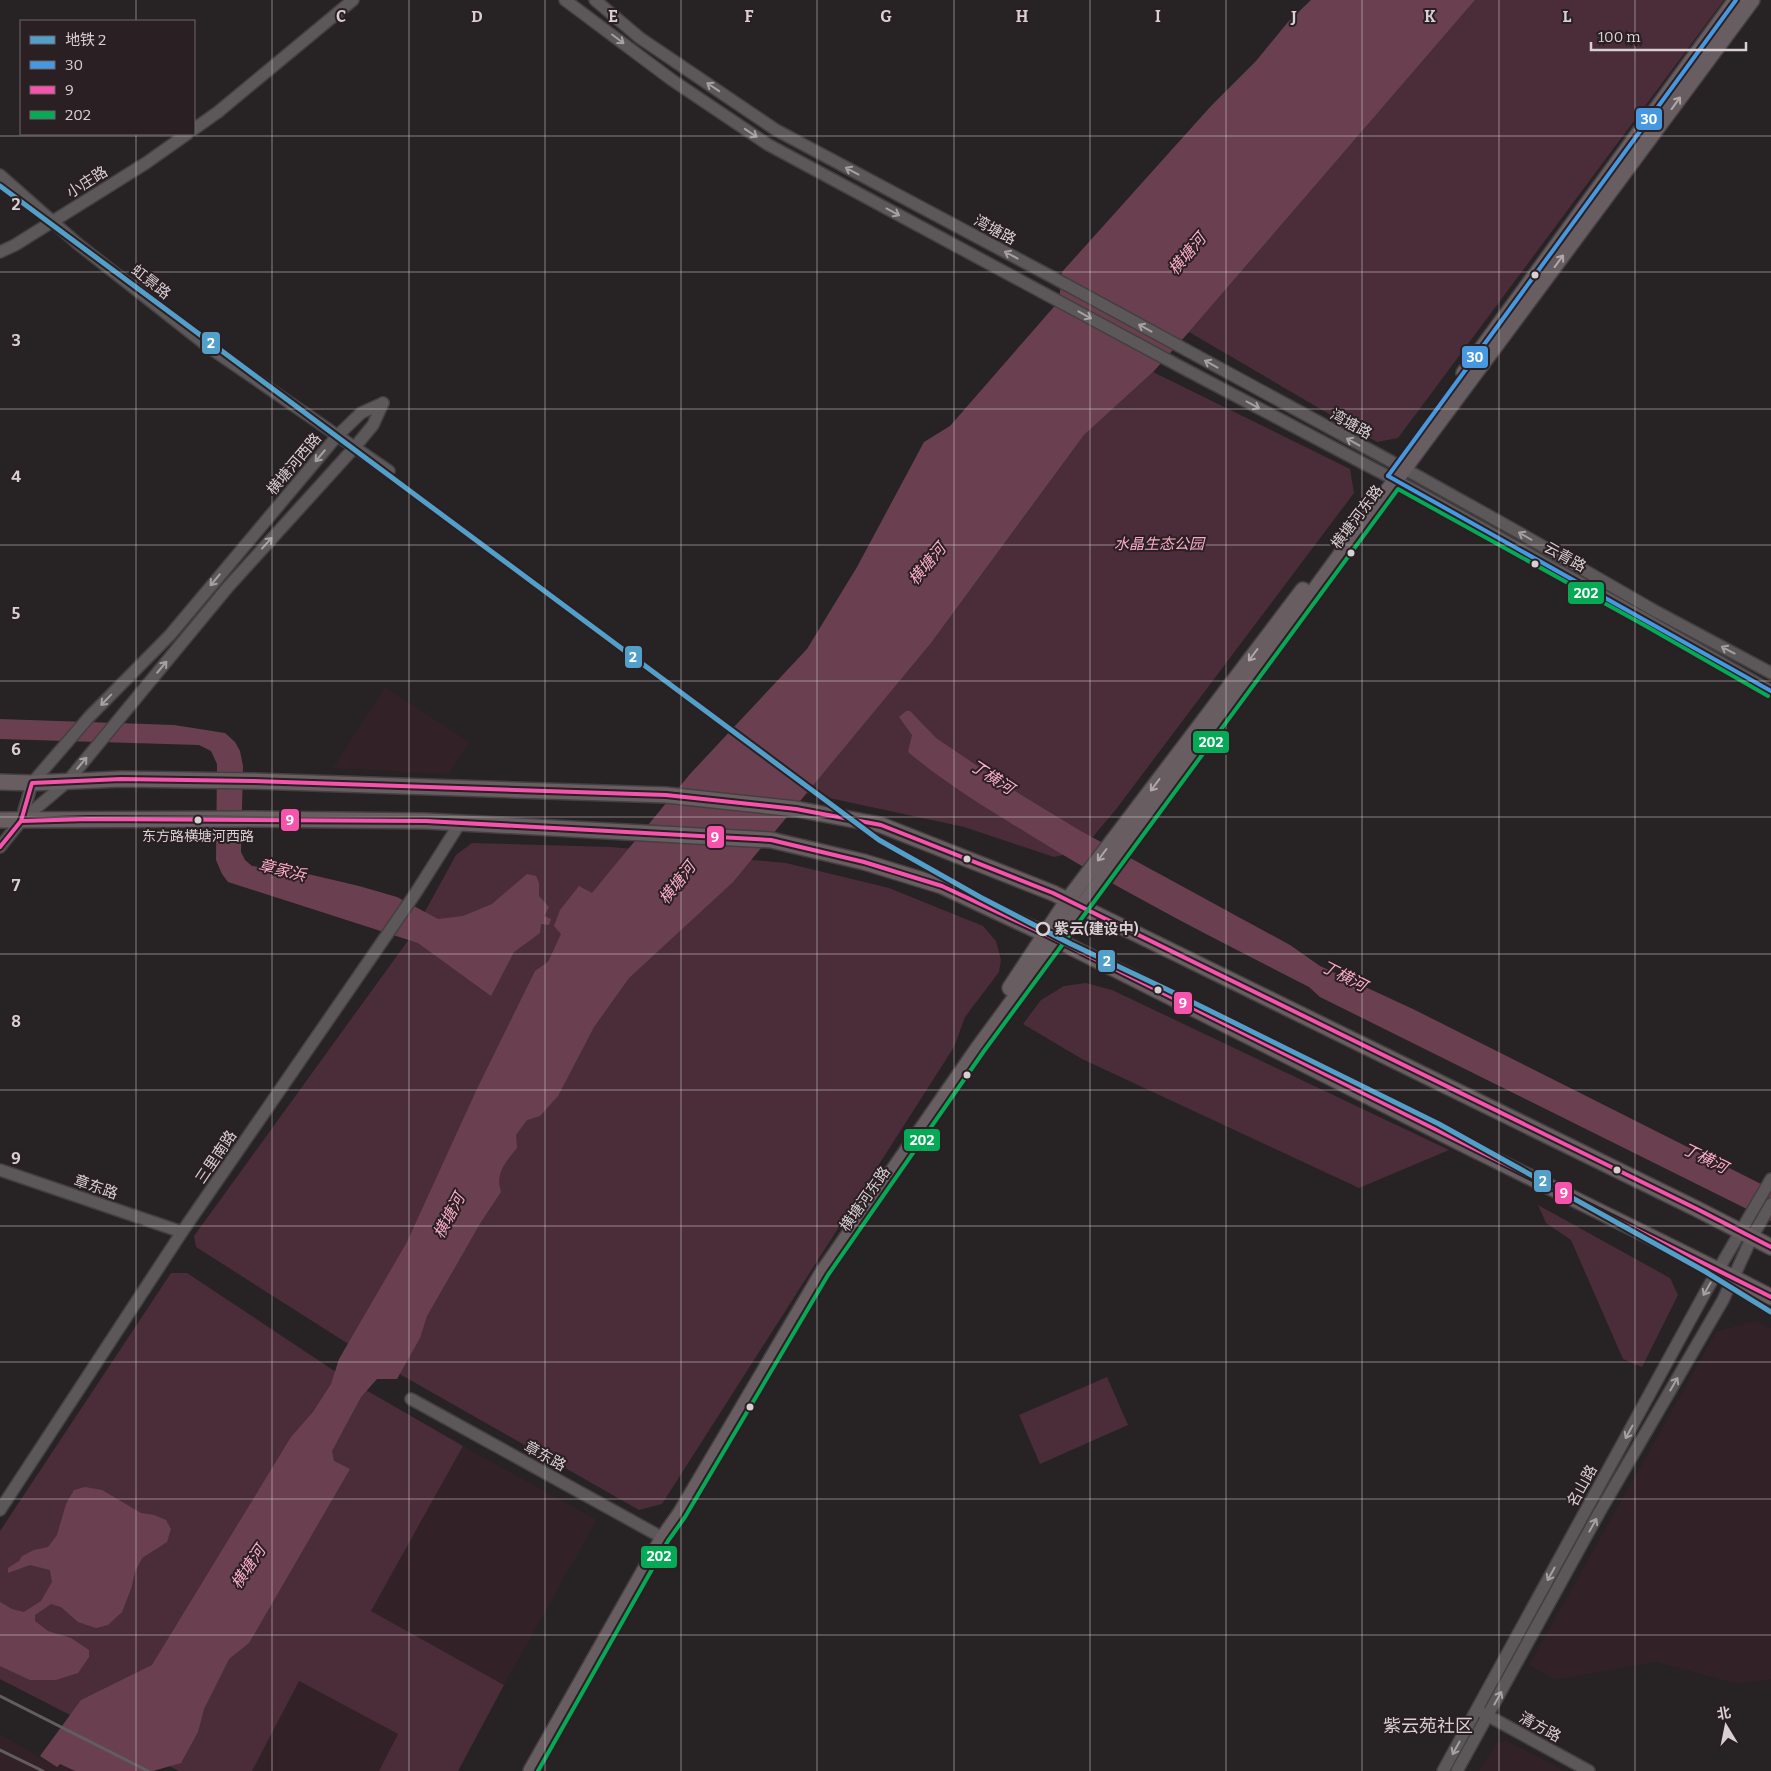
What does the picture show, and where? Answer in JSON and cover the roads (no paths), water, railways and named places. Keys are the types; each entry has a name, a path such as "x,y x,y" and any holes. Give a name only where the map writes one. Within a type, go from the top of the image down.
{"main road":[{"name":"横塘河东路","path":"1396,473 1736,0"},
{"name":"横塘河东路","path":"531,1771 663,1538 673,1510 817,1266 974,1043 1075,904 1752,0"},
{"path":"0,782 32,783 121,779 210,780 666,794 796,809 881,825 1053,893 1771,1247"},
{"path":"0,820 246,819 460,823 771,840 864,862 942,886 1051,938 1771,1298"}],"street":[{"path":"195,128 218,112 353,0"},
{"path":"565,0 672,80 767,144 1179,366 1396,473"},
{"name":"湾塘路","path":"595,0 640,38 776,130 1188,351 1396,473"},
{"name":"小庄路","path":"0,252 16,245 146,163 186,135"},
{"name":"虹景路","path":"0,175 78,244 210,348 389,472"},
{"name":"横塘河西路","path":"383,403 373,425 354,448 228,587 67,782 21,821 32,783 89,717 170,634 337,436 361,413 383,403"},
{"name":"云青路","path":"1396,473 1510,527 1655,611 1771,673"},
{"name":"云青路","path":"1396,473 1771,691"},
{"path":"0,847 21,821"},
{"name":"三里南路","path":"0,1510 182,1232 415,894 460,823"},
{"name":"章东路","path":"0,1170 182,1232"},
{"name":"名山路","path":"1457,1771 1599,1513 1723,1300 1746,1235 1749,1217 1770,1181"},
{"path":"1746,1235 1762,1219 1771,1204"},
{"name":"名山路","path":"1443,1771 1718,1270 1746,1235"},
{"name":"章东路","path":"411,1399 663,1538"},
{"name":"清方路","path":"1477,1710 1589,1771"}],"water":[{"name":"横塘河","path":"1311,0 1475,0 1189,332 1153,372 1084,435 931,643 733,882 629,978 594,1027 558,1096 540,1116 527,1120 516,1135 517,1148 502,1168 500,1174 499,1185 501,1192 481,1222 427,1316 420,1338 397,1379 377,1379 361,1397 332,1451 334,1461 350,1469 249,1643 229,1659 204,1709 198,1732 181,1763 153,1771 75,1771 60,1764 57,1767 40,1756 81,1700 152,1665 291,1437 313,1412 331,1384 339,1359 407,1242 476,1091 535,971 548,962 561,934 554,926 560,910 579,886 592,893 690,774 807,649 857,567 924,442 950,426 1059,301 1062,272 1211,106 1256,61 1288,22"},
{"name":"丁横河","path":"906,711 910,711 936,738 1010,788 1079,830 1290,945 1320,966 1415,1010 1771,1189 1771,1221 1320,997 1309,987 1166,913 1061,854 966,795 908,752 912,735 899,717"},
{"path":"0,719 174,725 225,733 235,742 240,751 243,766 241,852 245,860 252,866 308,874 359,886 397,897 438,919 463,916 492,904 527,874 536,876 539,883 539,896 549,907 544,916 551,919 549,925 541,924 540,933 514,952 491,996 418,943 228,882 216,860 217,764 211,751 199,745 0,739"},
{"path":"85,1487 102,1490 141,1513 154,1515 166,1520 171,1529 167,1542 142,1558 135,1572 122,1612 108,1625 96,1628 78,1622 61,1607 51,1604 35,1615 35,1621 48,1631 71,1638 89,1650 89,1657 78,1673 56,1680 30,1680 0,1666 0,1602 12,1609 24,1612 41,1601 52,1582 50,1570 30,1565 8,1573 8,1568 19,1561 22,1556 34,1550 48,1547 57,1535 66,1504 74,1490"}],"railway":[{"path":"0,1696 148,1771"},
{"path":"0,1750 43,1771"}],"metro line":[{"name":"2","path":"0,186 879,840 980,897 1071,944 1439,1124 1706,1272 1771,1312"}],"place":[{"name":"东方路横塘河西路","path":"198,820"},
{"name":"紫云(建设中)","path":"1043,929"}],"district":[{"name":"紫云苑社区","path":"1428,1726"}],"park label":[{"name":"水晶生态公园","path":"1159,544"}],"water label":[{"name":"章家浜","path":"282,870"}]}
